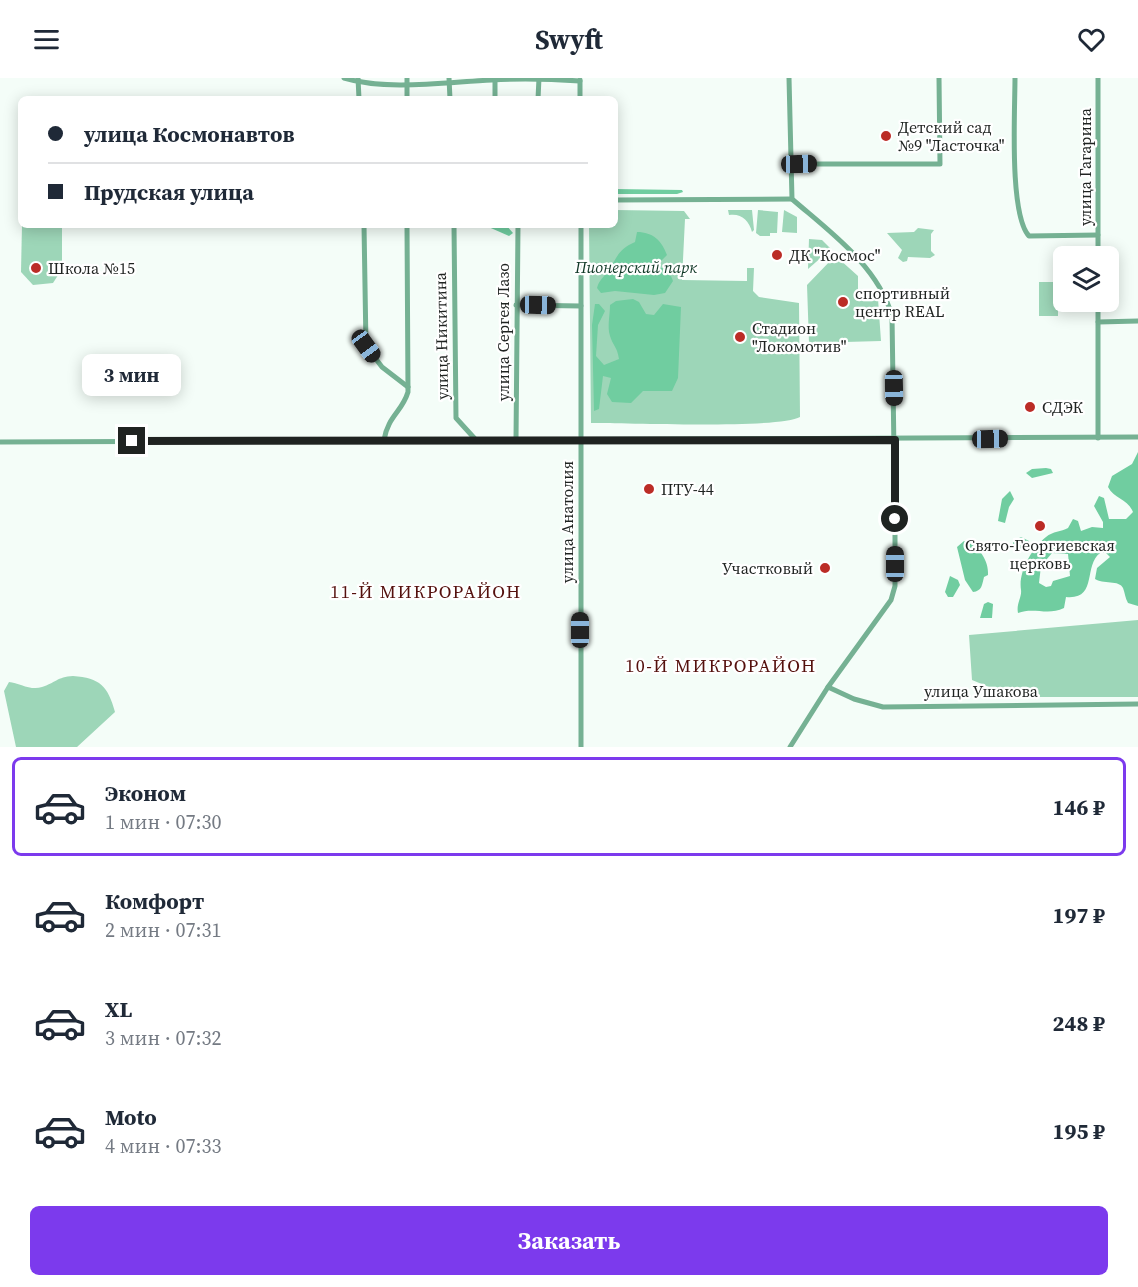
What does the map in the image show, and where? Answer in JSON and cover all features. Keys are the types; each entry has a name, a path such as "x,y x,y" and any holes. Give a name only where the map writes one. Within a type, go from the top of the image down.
{"street":[{"path":"344,78 407,81 539,78 580,80 580,96"},
{"path":"538,96 539,78"},
{"path":"789,78 792,199"},
{"path":"791,164 940,164 939,78"},
{"path":"1015,78 1016,200 1023,230 1029,236 1098,235"},
{"name":"улица Гагарина","path":"1098,78 1098,246"},
{"path":"495,79 495,96"},
{"path":"358,80 359,96"},
{"path":"449,80 450,96"},
{"path":"618,200 792,199 850,252 874,278 887,298 893,328 895,440 893,597 881,617 828,687 790,747"},
{"path":"364,228 366,346 382,367 408,387"},
{"path":"384,440 387,423 407,395 408,387 407,228"},
{"name":"улица Никитина","path":"454,228 456,418 476,440"},
{"name":"улица Сергея Лазо","path":"516,440 518,228"},
{"name":"улица Анатолия","path":"581,228 581,747"},
{"path":"516,305 581,306"},
{"path":"1098,312 1098,438"},
{"path":"1098,322 1138,321"},
{"path":"0,442 895,440 1138,437"},
{"name":"улица Ушакова","path":"828,687 854,699 883,707 1138,704"}],"green space":[{"path":"618,189 682,190 683,192 677,194 618,194"},
{"name":"Пионерский парк","path":"618,210 684,211 690,219 685,219 682,280 747,281 747,268 754,268 753,291 759,297 799,303 800,417 787,421 734,424 591,423 589,228 618,228"},
{"path":"728,210 752,210 754,230 752,232 747,221 741,216 729,215"},
{"path":"758,210 778,212 777,233 760,236 756,233"},
{"path":"784,210 797,217 797,233 782,232"},
{"path":"22,228 62,228 62,269 53,283 33,285 21,272"},
{"path":"491,228 509,228 513,233 509,236"},
{"path":"918,228 934,230 931,234 931,251 935,255 930,258 908,257 907,261 903,262 898,258 902,250 887,233 914,232"},
{"name":"Пионерский парк","path":"637,232 643,232 656,238 662,246 667,255 659,267 669,271 673,281 665,293 654,295 615,291 601,293 597,288 599,283 618,254 635,242"},
{"path":"809,239 822,240 831,249 808,269"},
{"name":"спортивный центр REAL","path":"833,258 839,259 858,276 858,297 878,299 881,341 809,343 807,285"},
{"path":"1039,282 1053,282 1053,312 1058,312 1058,316 1039,316"},
{"path":"633,299 639,302 646,314 654,315 663,304 681,307 678,378 672,391 643,391 631,403 612,402 607,394 611,378 603,376 599,409 594,411 592,325 595,304 599,304 605,311 598,325 596,356 604,365 619,359 609,332 610,305 616,301"},
{"path":"1138,452 1138,606 1128,603 1121,586 1095,579 1097,568 1110,557 1106,553 1100,553 1092,566 1086,588 1076,597 1066,597 1064,608 1018,613 1024,568 1031,554 1046,537 1068,528 1073,519 1078,521 1081,531 1092,527 1103,528 1103,522 1094,506 1099,496 1104,498 1109,519 1126,519 1133,512 1128,504 1108,487 1112,476 1132,464","holes":["1052,553 1068,554 1070,576 1053,581 1051,586 1046,587 1039,583 1041,566"]},
{"path":"1032,469 1051,469 1053,473 1032,478 1026,473"},
{"path":"1010,491 1014,499 1009,507 1005,523 998,521 1002,499"},
{"path":"1021,537 1029,541 1029,546 1020,551 1013,551 1013,541"},
{"path":"964,541 974,546 982,554 987,564 988,575 984,577 981,587 973,592 965,580 957,547"},
{"path":"950,576 958,580 960,585 953,597 948,597 945,592"},
{"path":"988,602 993,604 992,618 980,618 984,604"},
{"path":"1138,620 1138,697 990,697 989,687 972,680 969,635"},
{"path":"73,676 90,679 101,685 106,690 115,712 77,747 16,747 4,691 9,682 38,688"}],"place":[{"name":"Детский сад №9 \"Ласточка\"","path":"886,136"},
{"name":"ДК \"Космос\"","path":"777,255"},
{"name":"Школа №15","path":"36,268"},
{"name":"спортивный центр REAL","path":"843,302"},
{"name":"Стадион \"Локомотив\"","path":"740,337"},
{"name":"СДЭК","path":"1030,407"},
{"name":"ПТУ-44","path":"649,489"},
{"name":"Свято-Георгиевская церковь","path":"1040,526"},
{"name":"Участковый","path":"825,568"}],"district":[{"name":"11-Й МИКРОРАЙОН","path":"426,591"},
{"name":"10-Й МИКРОРАЙОН","path":"721,665"}],"route":[{"path":"132,441 895,440 895,519"}]}
